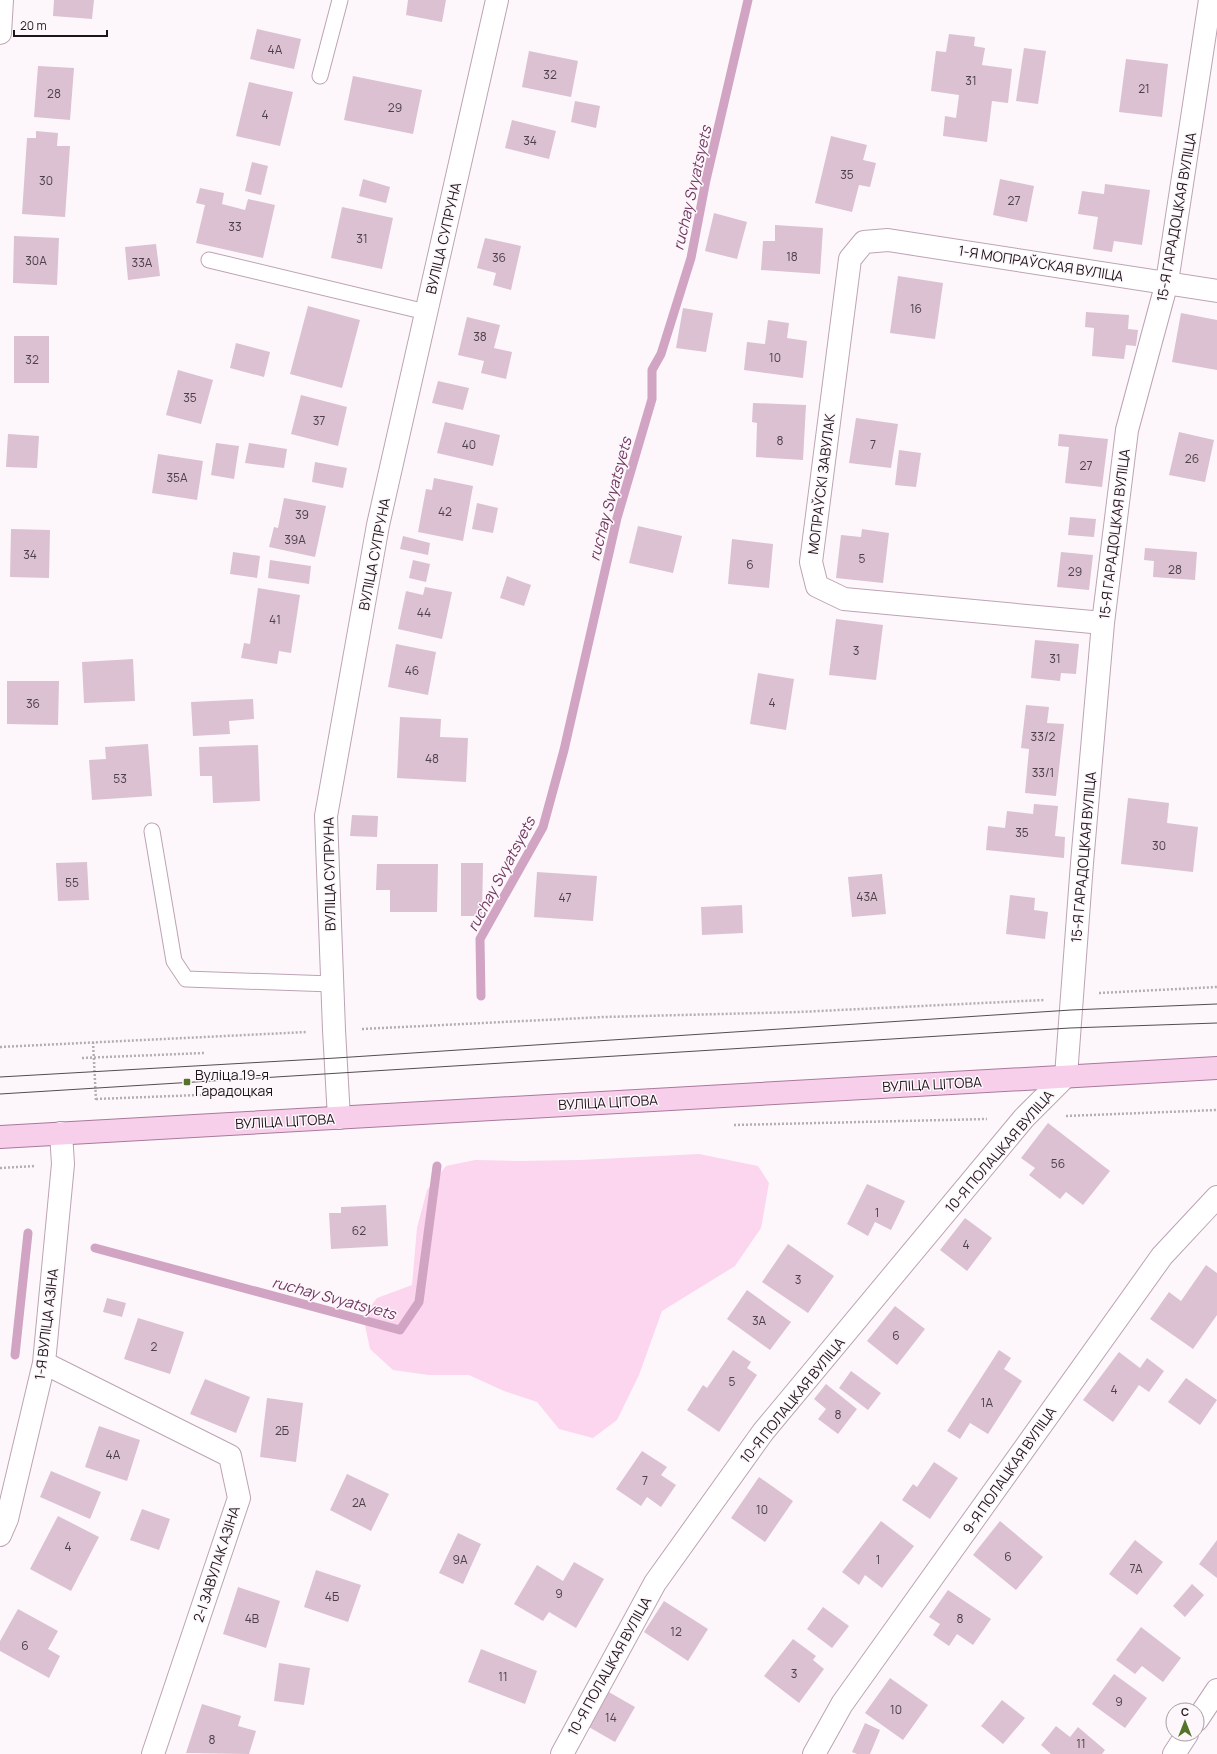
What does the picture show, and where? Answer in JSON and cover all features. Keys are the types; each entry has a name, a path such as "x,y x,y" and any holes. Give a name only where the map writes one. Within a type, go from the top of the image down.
{"main road":[{"name":"ВУЛІЦА ЦІТОВА","path":"0,1137 1217,1068"}],"street":[{"path":"0,33 2,0"},
{"name":"ВУЛІЦА СУПРУНА","path":"339,1118 332,984 326,816 378,524 497,0"},
{"name":"15-Я ГАРАДОЦКАЯ ВУЛІЦА","path":"1066,1076 1071,998 1103,623 1127,430 1168,282 1210,0"},
{"name":"1-Я МОПРАЎСКАЯ ВУЛІЦА","path":"864,242 888,240 1168,282 1217,291"},
{"name":"МОПРАЎСКІ ЗАВУЛАК","path":"864,242 850,259 811,562 817,586 844,599 1103,623"},
{"name":"10-Я ПОЛАЦКАЯ ВУЛІЦА","path":"562,1754 655,1582 763,1432 1024,1118 1066,1076"},
{"name":"1-Я ВУЛІЦА АЗІНА","path":"0,1535 7,1519 44,1363 63,1164 61,1133"},
{"name":"9-Я ПОЛАЦКАЯ ВУЛІЦА","path":"814,1754 842,1704 1162,1256 1217,1197"},
{"name":"2-І ЗАВУЛАК АЗІНА","path":"44,1363 230,1456 238,1498 153,1754"},
{"path":"1205,1708 1217,1690"},
{"path":"1174,1754 1182,1742"}],"lane":[{"path":"320,76 340,0"},
{"path":"209,260 426,312"},
{"path":"152,831 174,961 186,979 332,984"}],"path":[{"path":"0,1047 604,1017 799,1012 1071,998 1102,993 1217,986"},
{"path":"93,1042 97,1105"},
{"path":"82,1058 204,1053"},
{"path":"96,1099 250,1093"},
{"path":"729,1125 1024,1118 1217,1110"}],"shaded area":[{"path":"699,1154 758,1166 769,1183 761,1228 735,1266 662,1311 639,1375 617,1420 593,1438 559,1429 537,1402 504,1391 469,1375 429,1375 393,1370 370,1349 363,1316 377,1298 412,1285 417,1228 427,1190 446,1166 475,1160 580,1160"}],"building":[{"path":"54,0 94,0 92,19 53,16"},
{"path":"408,0 446,0 442,22 406,15"},
{"path":"257,29 301,39 294,69 250,59"},
{"path":"949,34 975,37 974,46 985,48 982,65 1012,69 1008,103 992,101 987,142 943,136 945,116 956,118 959,95 931,91 936,51 946,52"},
{"path":"1024,48 1046,51 1038,104 1016,101"},
{"path":"529,51 578,61 571,97 522,87"},
{"path":"1126,59 1168,64 1162,117 1119,112"},
{"path":"38,66 74,68 70,120 34,117"},
{"path":"353,76 422,90 413,134 344,120"},
{"path":"249,82 293,92 280,146 236,136"},
{"path":"575,101 600,106 596,128 571,122"},
{"path":"512,120 556,131 549,159 505,148"},
{"path":"36,131 58,133 57,146 70,146 65,217 22,214 27,138 36,138"},
{"path":"831,136 867,145 863,160 876,163 870,187 859,185 852,212 815,203"},
{"path":"252,162 268,166 261,195 245,191"},
{"path":"363,179 390,187 386,203 359,196"},
{"path":"1000,179 1034,186 1027,222 993,215"},
{"path":"1105,184 1150,190 1142,245 1114,241 1112,252 1093,249 1098,217 1078,214 1082,191 1104,194"},
{"path":"200,188 224,193 222,204 245,210 248,199 275,205 263,258 196,243 205,205 196,203"},
{"path":"342,207 393,218 382,269 331,258"},
{"path":"714,213 747,222 737,259 705,251"},
{"path":"775,225 823,228 820,274 761,270 763,241 775,241"},
{"path":"14,236 59,238 57,285 13,283"},
{"path":"485,238 521,246 511,290 493,285 496,273 477,268"},
{"path":"156,244 160,276 128,280 125,247"},
{"path":"898,276 943,283 935,339 890,333"},
{"path":"308,306 360,320 342,388 290,374"},
{"path":"683,308 713,313 706,352 676,348"},
{"path":"1086,312 1129,315 1128,329 1138,330 1136,346 1126,345 1124,359 1092,356 1094,328 1085,327"},
{"path":"1181,313 1217,320 1217,370 1172,362"},
{"path":"467,317 500,325 494,348 512,352 506,379 481,373 484,361 458,355"},
{"path":"768,320 789,323 787,338 807,341 803,378 744,370 747,342 765,344"},
{"path":"14,336 49,336 49,383 14,383"},
{"path":"236,343 270,352 264,377 230,368"},
{"path":"178,370 213,380 201,424 166,415"},
{"path":"438,381 469,388 463,410 432,403"},
{"path":"301,395 347,407 338,446 291,434"},
{"path":"753,403 806,405 803,460 756,457 757,423 752,422"},
{"path":"856,418 898,424 891,468 849,463"},
{"path":"445,422 500,435 493,466 437,453"},
{"path":"1179,432 1214,440 1205,482 1169,475"},
{"path":"8,434 39,436 37,468 6,467"},
{"path":"1059,434 1108,439 1102,487 1065,483 1069,447 1058,446"},
{"path":"216,443 239,446 234,479 211,475"},
{"path":"249,443 287,449 284,468 245,463"},
{"path":"899,450 921,453 916,487 895,485"},
{"path":"158,454 203,461 197,500 152,493"},
{"path":"315,462 347,468 343,488 312,482"},
{"path":"434,478 473,486 463,541 418,532 426,489 432,490"},
{"path":"284,498 326,506 315,557 269,547 274,527 278,528"},
{"path":"477,503 498,508 493,533 472,529"},
{"path":"1070,517 1096,519 1094,537 1068,535"},
{"path":"638,526 682,536 673,573 629,563"},
{"path":"11,529 50,530 49,578 10,577"},
{"path":"862,529 889,533 883,583 836,578 841,535 861,537"},
{"path":"403,536 430,543 428,555 400,549"},
{"path":"732,539 773,544 769,588 728,584"},
{"path":"1145,548 1197,552 1195,580 1153,577 1154,561 1144,560"},
{"path":"233,552 260,556 257,578 230,574"},
{"path":"1061,552 1093,555 1089,590 1057,587"},
{"path":"270,560 311,566 309,584 268,578"},
{"path":"413,560 430,564 426,582 409,578"},
{"path":"507,576 531,585 524,606 500,598"},
{"path":"425,587 452,592 442,639 398,629 406,591 423,595"},
{"path":"258,588 300,595 291,653 279,651 277,664 241,658 244,643 250,644"},
{"path":"836,619 883,625 876,680 829,675"},
{"path":"1035,640 1079,644 1076,674 1061,673 1060,681 1031,678"},
{"path":"396,644 436,652 428,695 388,687"},
{"path":"133,659 135,701 84,703 82,662"},
{"path":"758,673 794,679 786,730 750,724"},
{"path":"7,681 59,681 58,725 7,724"},
{"path":"253,699 254,719 229,721 230,734 193,736 191,702"},
{"path":"1026,705 1049,707 1047,723 1064,724 1056,796 1025,793 1029,749 1021,748"},
{"path":"400,717 441,719 440,737 468,738 466,782 397,778"},
{"path":"148,744 152,796 92,800 89,760 106,759 105,747"},
{"path":"258,745 260,801 213,803 212,776 200,776 199,747"},
{"path":"1128,798 1169,803 1167,823 1198,827 1193,872 1121,864"},
{"path":"1034,804 1058,806 1055,836 1065,837 1064,858 986,850 988,826 1005,828 1007,811 1033,814"},
{"path":"352,815 378,816 377,837 350,836"},
{"path":"87,862 89,900 58,901 56,863"},
{"path":"461,863 483,863 482,916 461,916"},
{"path":"377,864 438,864 437,912 390,912 390,890 376,890"},
{"path":"537,872 597,876 593,921 534,917"},
{"path":"882,874 886,914 852,917 848,877"},
{"path":"1010,895 1035,898 1034,910 1048,912 1045,939 1006,934"},
{"path":"742,905 743,933 702,935 701,907"},
{"path":"1048,1123 1110,1171 1083,1205 1066,1192 1060,1199 1029,1175 1035,1168 1021,1158"},
{"path":"867,1184 905,1201 891,1230 875,1222 868,1236 847,1224"},
{"path":"386,1205 388,1246 331,1249 329,1213 341,1213 341,1207"},
{"path":"965,1218 992,1238 967,1271 940,1250"},
{"path":"788,1244 834,1276 808,1313 762,1282"},
{"path":"1206,1265 1217,1273 1217,1315 1193,1349 1150,1319 1169,1292 1181,1301"},
{"path":"747,1290 791,1322 770,1350 727,1319"},
{"path":"107,1298 126,1303 122,1317 103,1312"},
{"path":"895,1306 925,1329 897,1365 867,1341"},
{"path":"138,1318 184,1332 170,1374 124,1359"},
{"path":"733,1350 751,1362 747,1368 757,1375 719,1432 687,1410 703,1385 707,1388"},
{"path":"999,1350 1011,1358 1004,1369 1022,1381 988,1434 970,1423 960,1439 947,1431"},
{"path":"1119,1352 1140,1368 1147,1358 1164,1371 1149,1392 1139,1385 1113,1422 1083,1400"},
{"path":"851,1371 881,1393 868,1410 839,1388"},
{"path":"1186,1378 1217,1400 1200,1425 1168,1402"},
{"path":"205,1379 250,1397 236,1433 190,1414"},
{"path":"826,1384 857,1409 838,1434 818,1419 826,1409 814,1399"},
{"path":"267,1398 303,1403 296,1462 260,1457"},
{"path":"99,1426 140,1440 127,1481 85,1467"},
{"path":"642,1451 667,1467 661,1475 676,1485 661,1507 647,1497 641,1506 616,1489"},
{"path":"934,1462 958,1478 930,1519 902,1500 913,1484 917,1487"},
{"path":"51,1471 101,1492 90,1519 40,1497"},
{"path":"347,1474 389,1494 371,1531 330,1510"},
{"path":"759,1477 793,1501 765,1542 731,1518"},
{"path":"142,1509 170,1519 159,1550 130,1540"},
{"path":"58,1516 99,1537 71,1591 30,1569"},
{"path":"881,1521 914,1546 882,1588 865,1575 859,1585 842,1572"},
{"path":"1000,1521 1043,1557 1016,1590 973,1555"},
{"path":"458,1533 481,1544 463,1584 439,1573"},
{"path":"1135,1540 1163,1562 1137,1595 1109,1574"},
{"path":"1217,1540 1217,1578 1199,1564"},
{"path":"574,1562 604,1579 576,1628 549,1612 543,1621 514,1604 537,1565 563,1581"},
{"path":"316,1570 361,1585 348,1622 304,1607"},
{"path":"1192,1584 1204,1595 1185,1617 1173,1606"},
{"path":"238,1587 280,1601 266,1648 223,1634"},
{"path":"948,1590 991,1619 973,1645 957,1634 949,1646 933,1635 940,1624 929,1617"},
{"path":"664,1601 708,1629 688,1661 644,1632"},
{"path":"823,1607 849,1626 832,1648 807,1629"},
{"path":"18,1609 58,1631 48,1649 60,1656 49,1678 0,1651 0,1641"},
{"path":"1141,1627 1181,1658 1163,1682 1142,1666 1135,1674 1116,1660"},
{"path":"793,1639 816,1656 813,1660 824,1669 799,1703 764,1676"},
{"path":"481,1649 537,1671 525,1704 468,1682"},
{"path":"279,1663 310,1668 304,1705 274,1701"},
{"path":"1114,1674 1147,1698 1125,1728 1092,1704"},
{"path":"890,1678 928,1705 903,1740 865,1713"},
{"path":"607,1691 635,1707 615,1742 587,1726"},
{"path":"1002,1700 1025,1718 1003,1744 981,1726"},
{"path":"202,1704 241,1716 238,1726 256,1731 249,1754 186,1753"},
{"path":"865,1723 880,1730 870,1754 857,1754 852,1752"},
{"path":"1056,1726 1070,1737 1078,1727 1105,1750 1102,1754 1051,1754 1041,1745"}],"waterway":[{"name":"ruchay Svyatsyets","path":"481,996 480,939 543,827 564,750 617,518 652,399 652,370 661,354 691,258 706,180 748,0"},
{"name":"ruchay Svyatsyets","path":"95,1248 400,1330 419,1302 437,1166"},
{"path":"15,1355 28,1233"}],"tram line":[{"path":"0,1077 336,1058 1071,1010 1217,1004"},
{"path":"0,1094 1070,1028 1217,1023"}],"place":[{"name":"Вуліца 19-я Гарадоцкая","path":"187,1082"}]}
